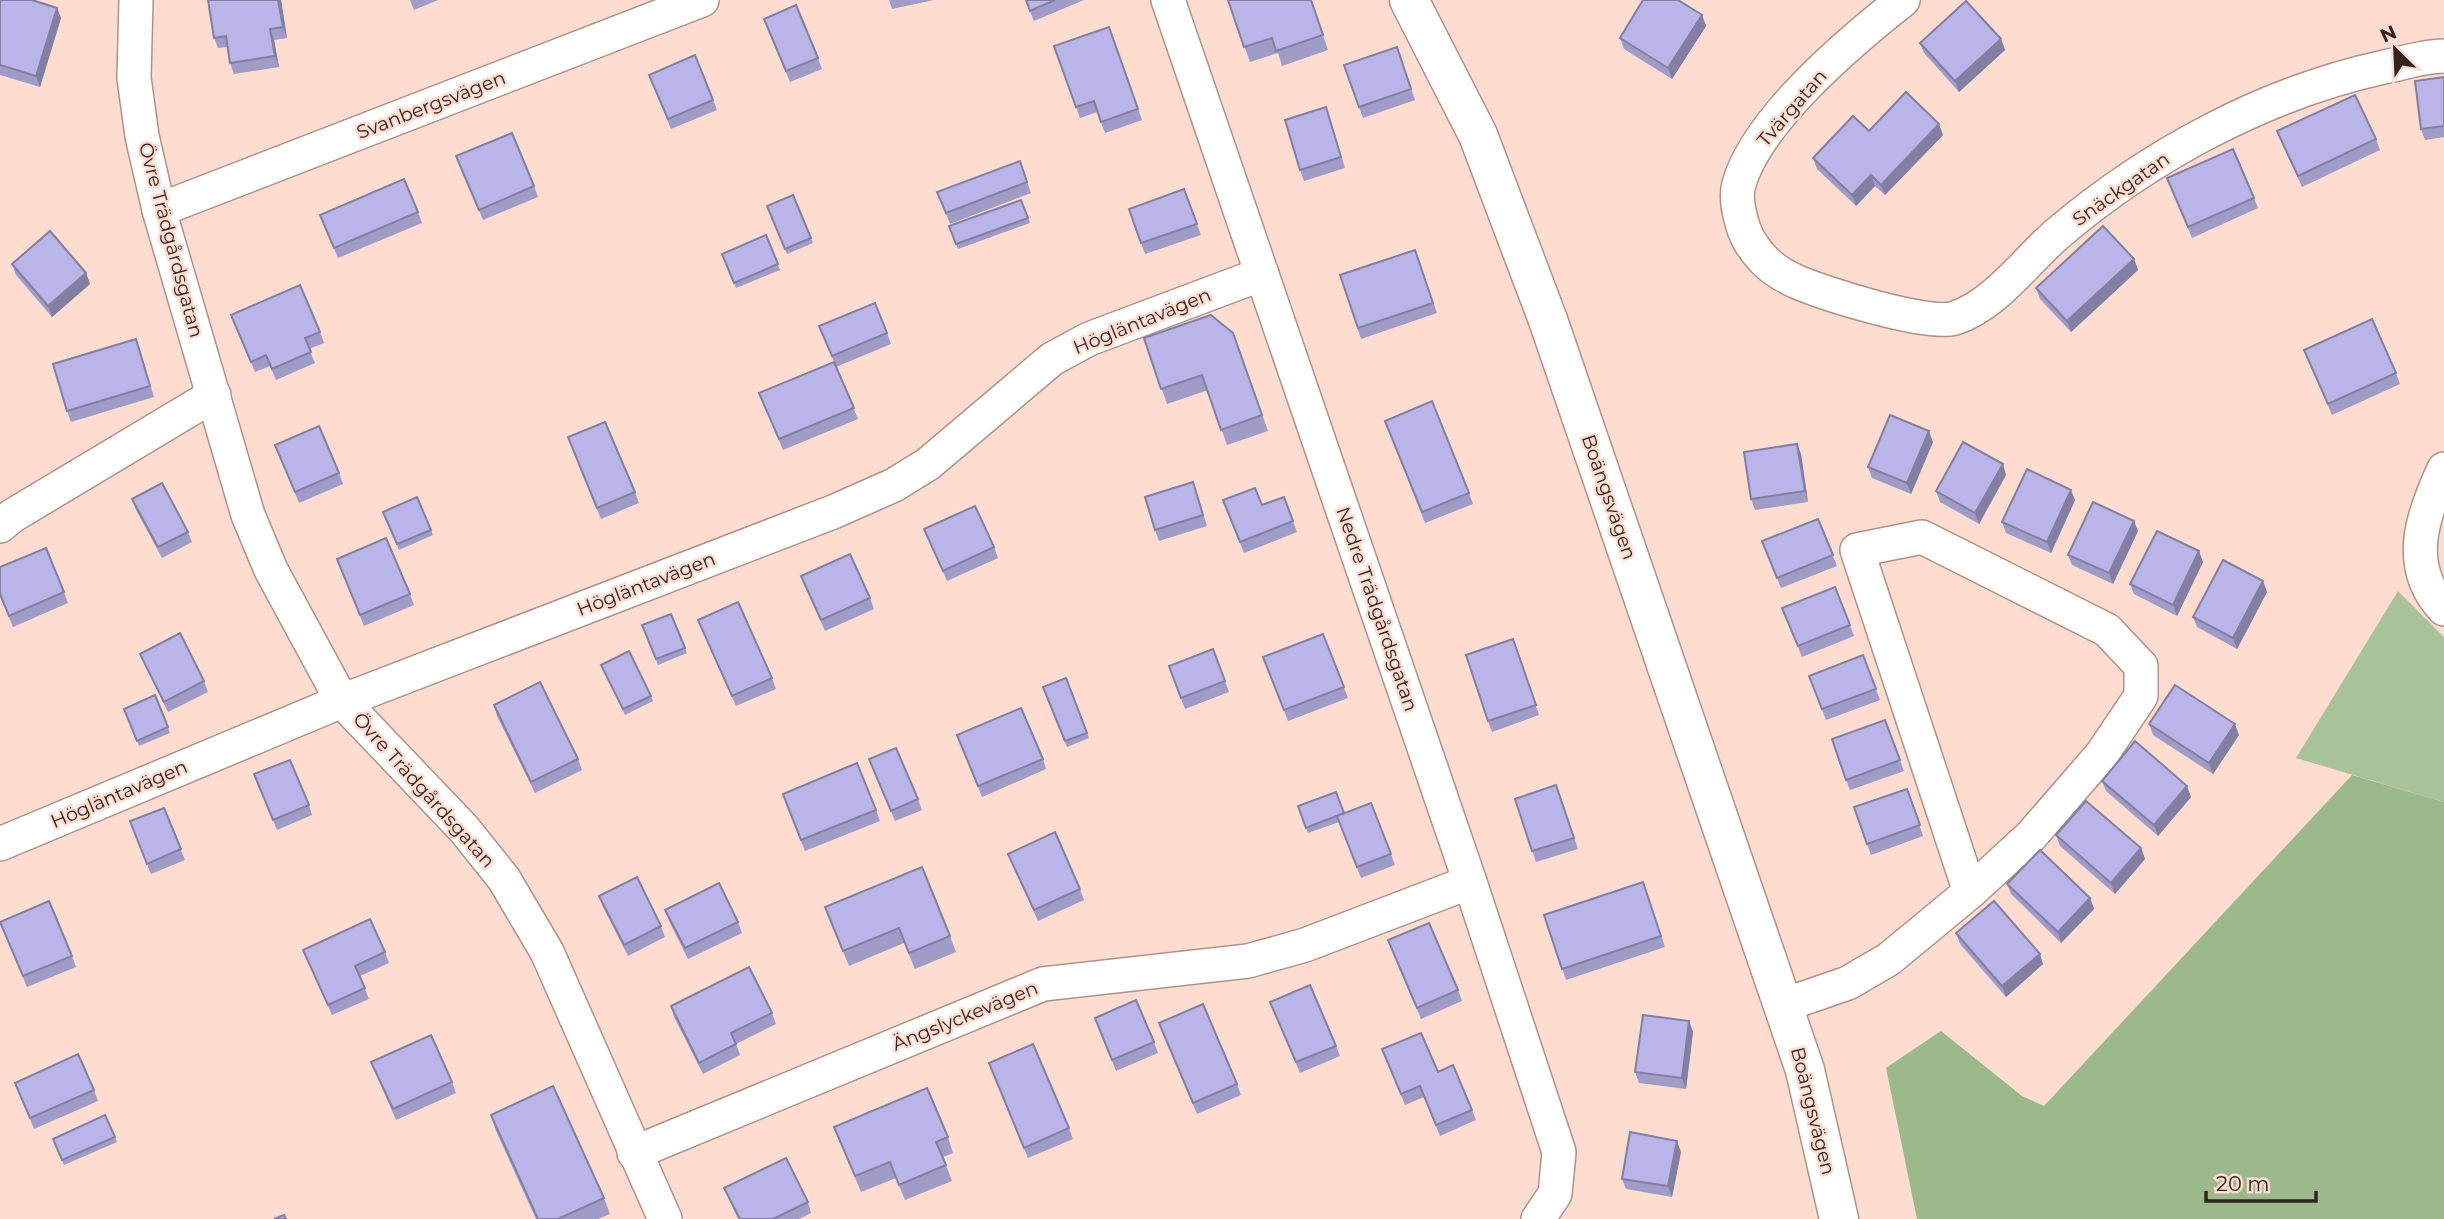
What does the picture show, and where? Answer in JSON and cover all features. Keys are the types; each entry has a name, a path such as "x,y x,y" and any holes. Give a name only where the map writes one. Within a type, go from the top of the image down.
{"street":[{"name":"Övre Trädgårdsgatan","path":"136,0 134,78 142,135 159,210 248,515 271,570 342,701 464,829 504,879 547,952 665,1219"},
{"name":"Svanbergsvägen","path":"159,210 702,0"},
{"name":"Nedre Trädgårdsgatan","path":"1168,0 1470,882 1559,1153 1555,1194 1538,1219"},
{"name":"Boängsvägen","path":"1409,0 1478,135 1548,320 1784,1005 1805,1070 1839,1219"},
{"name":"Tvärgatan","path":"1818,288 1795,281 1763,263 1743,230 1738,186 1758,143 1803,89 1903,0"},
{"name":"Snäckgatan","path":"1818,288 1919,318 1954,319 1987,299 2058,233 2130,179 2196,139 2310,86 2374,69 2444,56"},
{"name":"Högläntavägen","path":"0,844 342,701 832,512 894,485 928,464 1052,359 1089,339 1262,274"},
{"path":"0,526 12,516 214,395"},
{"path":"2444,469 2424,519 2419,557 2429,593 2444,608"},
{"path":"1784,1005 1848,983 1888,959 1970,892 2031,836 2102,754 2141,696 2141,666 2108,630 1922,537 1857,550 1970,892"},
{"name":"Ängslyckevägen","path":"634,1153 1043,984 1248,961 1305,945 1470,882"}],"green space":[{"path":"2398,591 2444,637 2444,802 2296,758"},
{"path":"2352,775 2444,802 2444,1219 1917,1219 1886,1068 1941,1031 2022,1096 2044,1106"}],"building":[{"path":"0,0 32,0 57,8 36,76 0,65"},
{"path":"208,0 278,0 283,27 270,29 275,56 230,63 226,36 214,38"},
{"path":"1026,0 1055,0 1030,11"},
{"path":"1228,0 1311,0 1323,35 1276,51 1272,38 1244,47"},
{"path":"1643,0 1678,0 1702,15 1668,68 1620,38"},
{"path":"1966,1 2001,39 1955,81 1920,43"},
{"path":"796,5 818,58 786,71 764,19"},
{"path":"1109,27 1138,109 1101,122 1094,101 1076,107 1054,46"},
{"path":"1397,47 1411,89 1359,107 1344,65"},
{"path":"695,55 713,100 668,119 649,75"},
{"path":"2444,77 2444,126 2421,129 2415,81"},
{"path":"1906,92 1939,124 1881,185 1871,175 1852,195 1813,158 1853,116 1869,131"},
{"path":"2355,95 2376,139 2298,176 2277,131"},
{"path":"1326,107 1341,157 1300,170 1285,120"},
{"path":"512,133 534,186 479,210 456,156"},
{"path":"2233,149 2254,198 2188,227 2167,178"},
{"path":"1020,161 1027,182 946,213 937,192"},
{"path":"404,179 418,212 334,248 320,215"},
{"path":"1184,189 1197,224 1141,243 1129,209"},
{"path":"793,195 811,238 785,249 767,206"},
{"path":"1021,200 1028,218 956,244 949,226"},
{"path":"2103,226 2134,259 2067,321 2036,288"},
{"path":"50,231 86,273 48,306 12,264"},
{"path":"766,235 778,264 734,283 722,254"},
{"path":"1415,250 1433,303 1358,328 1340,275"},
{"path":"300,285 320,332 305,338 311,352 272,369 266,355 251,362 231,315"},
{"path":"875,303 887,333 832,356 819,326"},
{"path":"1211,315 1233,333 1262,415 1221,430 1202,375 1161,389 1144,338"},
{"path":"2372,319 2396,373 2328,404 2304,350"},
{"path":"136,339 150,386 67,411 53,364"},
{"path":"834,362 854,408 779,439 759,393"},
{"path":"1432,401 1469,493 1422,512 1385,421"},
{"path":"1890,415 1929,431 1907,483 1868,467"},
{"path":"605,422 635,492 597,508 568,437"},
{"path":"319,426 339,473 295,492 275,445"},
{"path":"1963,442 2003,464 1975,513 1936,491"},
{"path":"1797,444 1805,491 1751,499 1744,452"},
{"path":"2027,469 2071,490 2047,542 2002,522"},
{"path":"1193,482 1203,515 1155,530 1145,497"},
{"path":"162,483 188,532 158,547 132,499"},
{"path":"1255,488 1262,505 1284,497 1293,521 1240,542 1223,500"},
{"path":"417,497 431,530 397,544 383,512"},
{"path":"2093,502 2134,521 2109,573 2068,555"},
{"path":"975,506 994,547 943,571 924,529"},
{"path":"1818,519 1833,555 1777,578 1762,541"},
{"path":"2157,531 2199,551 2173,605 2130,584"},
{"path":"386,538 410,594 360,615 337,559"},
{"path":"46,548 64,592 9,616 0,594 0,567"},
{"path":"850,554 870,598 821,620 801,576"},
{"path":"2223,560 2263,581 2233,638 2193,617"},
{"path":"1835,587 1850,625 1798,646 1782,608"},
{"path":"738,602 772,678 732,696 698,620"},
{"path":"671,614 685,648 656,659 642,625"},
{"path":"180,633 204,681 164,702 140,654"},
{"path":"1323,634 1344,687 1284,710 1263,657"},
{"path":"1513,639 1536,705 1488,721 1466,655"},
{"path":"1213,649 1225,681 1181,698 1169,666"},
{"path":"629,651 651,696 623,709 601,665"},
{"path":"1863,655 1876,689 1822,709 1809,676"},
{"path":"1066,678 1087,733 1065,741 1043,687"},
{"path":"540,682 578,759 531,782 494,705"},
{"path":"2175,685 2235,724 2209,763 2149,724"},
{"path":"155,695 168,727 137,741 124,709"},
{"path":"1021,708 1043,759 978,786 957,735"},
{"path":"1885,720 1900,760 1846,780 1832,739"},
{"path":"2135,741 2187,786 2154,825 2102,781"},
{"path":"896,748 918,799 891,811 869,759"},
{"path":"290,760 309,805 273,820 254,774"},
{"path":"857,763 876,810 801,840 783,794"},
{"path":"1556,785 1574,838 1532,851 1515,799"},
{"path":"1907,789 1920,825 1867,844 1854,807"},
{"path":"1336,792 1344,813 1306,828 1298,806"},
{"path":"2086,801 2141,848 2111,883 2056,835"},
{"path":"1371,803 1391,854 1357,867 1337,816"},
{"path":"164,808 181,849 147,864 130,821"},
{"path":"1055,832 1080,889 1034,910 1008,854"},
{"path":"2040,850 2090,898 2058,932 2007,884"},
{"path":"922,867 950,936 909,953 899,928 843,951 825,907"},
{"path":"637,877 661,926 624,945 599,896"},
{"path":"1643,882 1661,936 1562,969 1544,915"},
{"path":"719,883 738,922 685,948 665,910"},
{"path":"49,901 72,956 23,976 0,922"},
{"path":"1994,901 2040,954 2002,986 1956,933"},
{"path":"370,919 385,952 355,966 365,988 328,1005 303,950"},
{"path":"1429,923 1458,990 1417,1008 1388,940"},
{"path":"749,967 772,1013 731,1033 736,1044 699,1063 671,1006"},
{"path":"1310,985 1336,1046 1296,1062 1270,1002"},
{"path":"1136,1000 1154,1042 1112,1060 1095,1018"},
{"path":"1203,1004 1237,1084 1193,1103 1159,1023"},
{"path":"1643,1015 1689,1021 1682,1078 1635,1072"},
{"path":"1421,1033 1438,1072 1453,1065 1472,1110 1436,1125 1420,1086 1401,1094 1382,1049"},
{"path":"431,1035 452,1082 393,1109 371,1062"},
{"path":"1033,1044 1069,1128 1024,1148 989,1063"},
{"path":"78,1054 94,1090 30,1118 15,1083"},
{"path":"553,1086 604,1198 558,1219 538,1219 491,1115"},
{"path":"927,1088 948,1137 936,1142 946,1165 899,1185 890,1162 855,1176 834,1127"},
{"path":"105,1115 115,1137 62,1160 53,1139"},
{"path":"1630,1132 1677,1141 1668,1186 1622,1179"},
{"path":"786,1158 808,1202 773,1219 740,1219 724,1188"}]}
